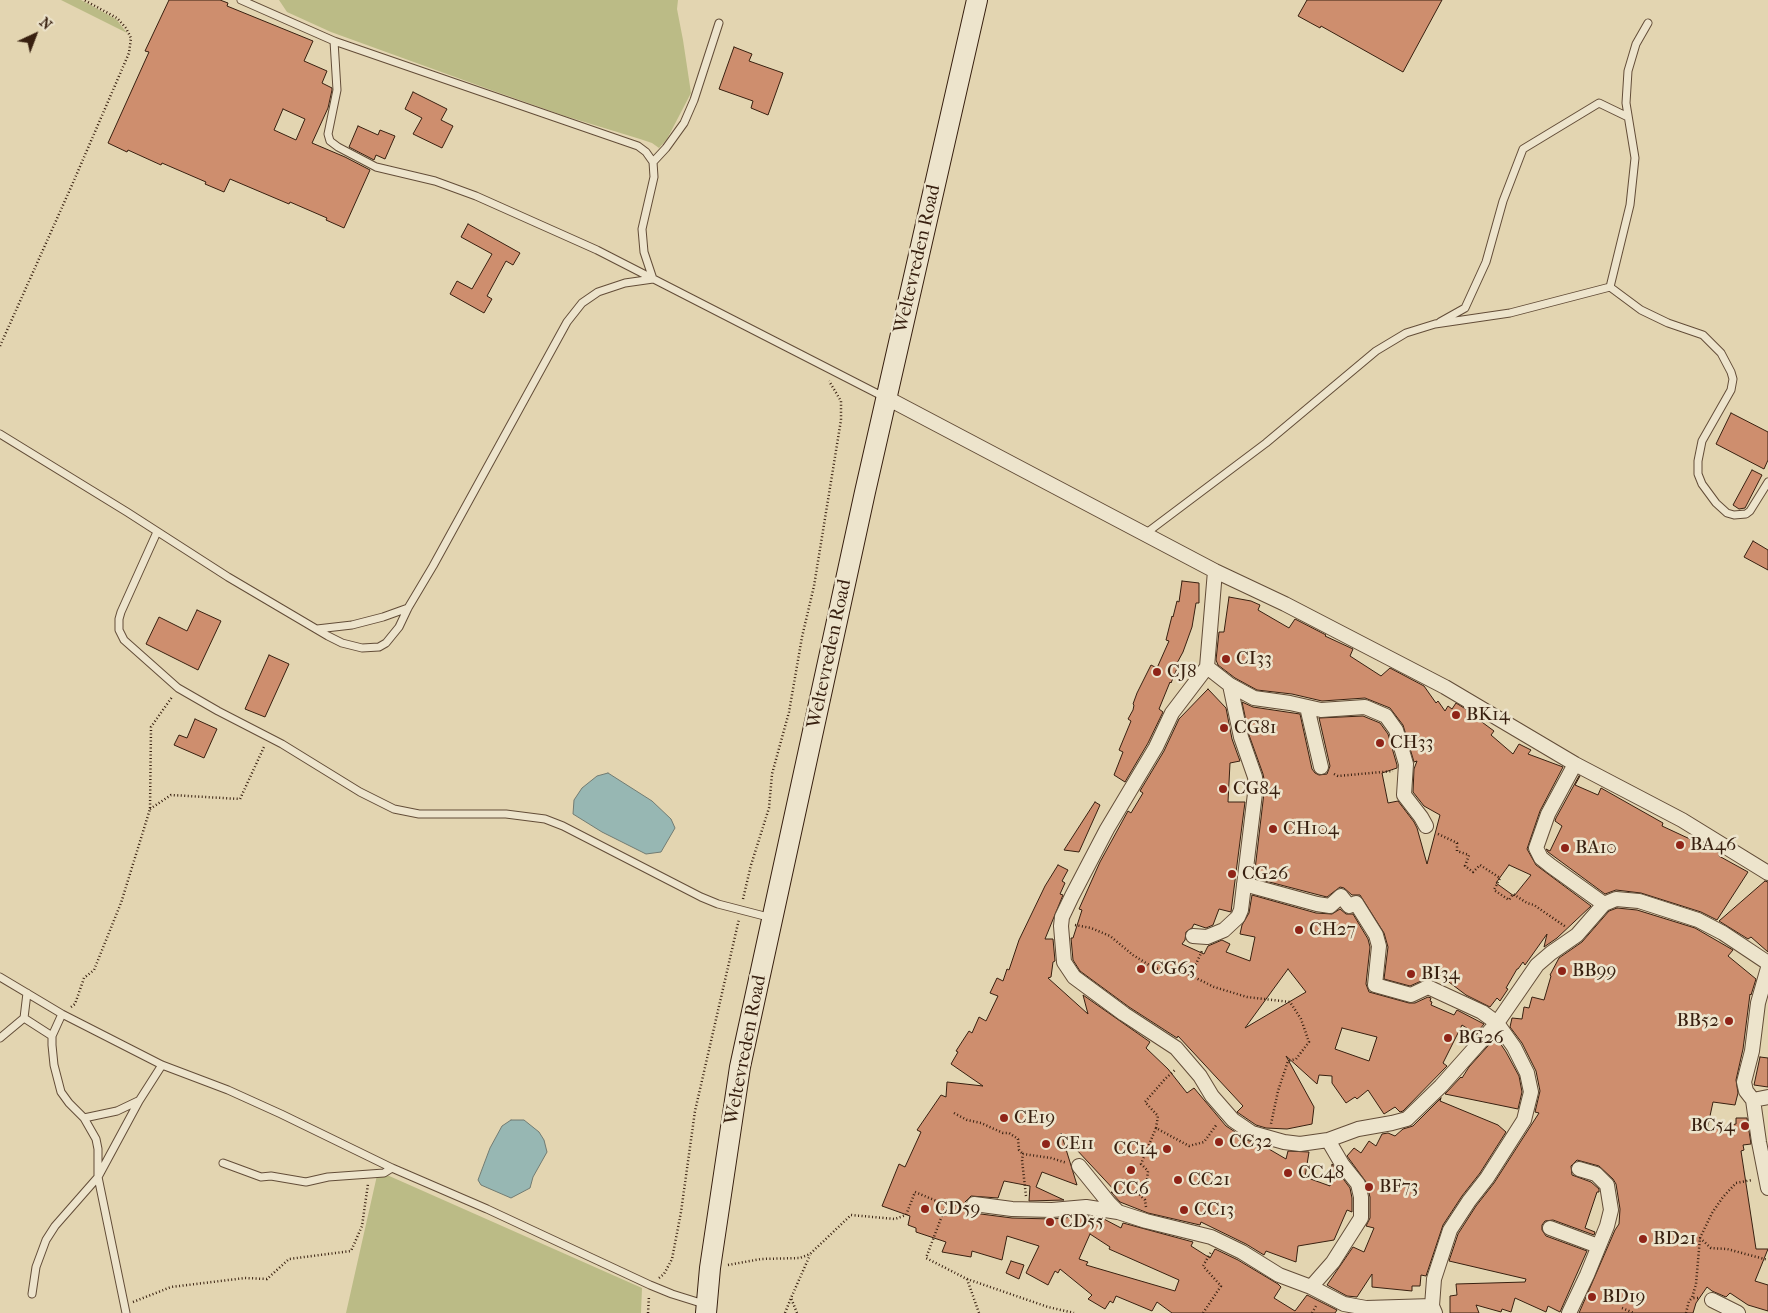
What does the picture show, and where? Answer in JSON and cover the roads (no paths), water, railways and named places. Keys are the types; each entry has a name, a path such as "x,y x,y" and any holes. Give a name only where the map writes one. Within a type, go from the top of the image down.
{"street":[{"name":"Weltevreden Road","path":"706,1309 710,1268 740,1067 887,398 978,0"},
{"path":"887,398 1215,571 1284,604 1444,688 1575,764 1682,820 1768,873"},
{"path":"1215,571 1207,667 1172,713 1156,747 1107,829 1072,896 1062,917 1061,926 1064,962 1074,977 1124,1014 1176,1048 1200,1076 1212,1096 1233,1120 1252,1134 1300,1144 1328,1140 1358,1129 1392,1124 1407,1119 1441,1086 1497,1023 1537,965 1577,935 1604,904 1616,899 1639,901 1698,920 1768,963"},
{"path":"1207,667 1230,685 1254,698 1321,710 1365,707 1386,716 1396,730 1406,764 1404,795 1418,812 1426,826"},
{"path":"1200,936 1224,930 1238,917 1241,910 1256,785 1241,737 1230,685"},
{"path":"1307,708 1321,767"},
{"path":"1575,764 1548,814 1536,848 1542,858 1604,904"},
{"path":"974,1204 1029,1210 1086,1207 1118,1212 1217,1240 1242,1252 1279,1275 1311,1287 1344,1304 1366,1308 1434,1310 1434,1279 1450,1230 1487,1178 1524,1120 1531,1092 1528,1073 1514,1047 1497,1023 1482,1012 1428,987 1411,995 1375,985 1379,946 1376,935 1356,903 1349,906 1341,896 1330,906 1317,904 1244,884"},
{"path":"1767,1184 1753,1100 1746,1091 1744,1082 1752,1051 1758,1003 1768,968"},
{"path":"1753,1100 1768,1097"},
{"path":"1311,1287 1333,1262 1360,1218 1361,1197 1358,1184 1342,1164 1328,1140"},
{"path":"1079,1166 1118,1212"},
{"path":"1569,1313 1587,1276 1612,1210 1609,1190 1602,1178 1596,1174 1579,1169"},
{"path":"1550,1228 1598,1246"},
{"path":"1712,1300 1738,1313"}],"lane":[{"path":"241,0 334,42 626,141 646,152 653,162 654,177 642,229 644,252 653,279"},
{"path":"653,162 684,123 694,100 718,23"},
{"path":"1610,287 1630,205 1635,158 1626,103 1628,71 1636,44 1648,23"},
{"path":"334,42 336,90 328,134 330,140 338,147 376,167 435,181 476,196 597,250 887,398"},
{"path":"1435,324 1465,308 1486,262 1503,201 1523,149 1600,103 1628,117"},
{"path":"0,434 228,577 328,636 351,646 362,648 379,646 386,643 399,628 408,608 572,316 582,303 598,292 625,283 653,279"},
{"path":"1144,534 1226,474 1376,351 1406,333 1435,324 1510,313 1610,287"},
{"path":"1610,287 1641,310 1668,323 1703,335 1721,353 1732,372 1731,390 1702,441 1698,461 1698,474 1702,484 1716,503 1734,515 1746,514 1750,511 1768,482"},
{"path":"157,532 121,612 119,630 124,640 178,688 218,712 269,737 360,792 394,809 419,814 506,814 545,819 563,826 701,897 741,911 772,918"},
{"path":"316,629 352,625 408,608"},
{"path":"0,977 62,1014 162,1065 280,1114 392,1168 487,1209 706,1309"},
{"path":"0,1038 24,1018 27,993"},
{"path":"62,1014 52,1036 54,1065 61,1092 84,1118 96,1139 98,1176 124,1310"},
{"path":"24,1018 52,1036"},
{"path":"32,1294 36,1267 46,1240 55,1226 98,1176 138,1101 162,1065"},
{"path":"84,1118 117,1111 138,1101"},
{"path":"223,1163 261,1177 271,1176 306,1182 328,1177 384,1172 392,1168"}],"water":[{"path":"608,773 652,801 671,819 675,828 661,852 646,854 602,832 573,814 574,800 582,788 597,776"},
{"path":"511,1120 524,1120 539,1132 544,1140 547,1152 533,1177 530,1188 511,1198 481,1185 478,1180 490,1148 502,1126"}],"place":[{"name":"CI33","path":"1226,659"},
{"name":"CJ8","path":"1157,672"},
{"name":"BK14","path":"1456,715"},
{"name":"CG81","path":"1224,728"},
{"name":"CH33","path":"1380,743"},
{"name":"CG84","path":"1223,789"},
{"name":"CH104","path":"1273,829"},
{"name":"BA46","path":"1680,845"},
{"name":"BA10","path":"1565,848"},
{"name":"CG26","path":"1232,874"},
{"name":"CH27","path":"1299,930"},
{"name":"CG63","path":"1141,969"},
{"name":"BB99","path":"1562,971"},
{"name":"BI34","path":"1411,974"},
{"name":"BB52","path":"1729,1021"},
{"name":"BG26","path":"1448,1038"},
{"name":"CE19","path":"1004,1118"},
{"name":"BC54","path":"1745,1126"},
{"name":"CC32","path":"1219,1142"},
{"name":"CE11","path":"1046,1144"},
{"name":"CC14","path":"1167,1149"},
{"name":"CC6","path":"1131,1170"},
{"name":"CC48","path":"1288,1173"},
{"name":"CC21","path":"1178,1180"},
{"name":"BF73","path":"1369,1187"},
{"name":"CD59","path":"925,1209"},
{"name":"CC13","path":"1184,1210"},
{"name":"CD55","path":"1050,1222"},
{"name":"BD21","path":"1643,1239"},
{"name":"BD19","path":"1592,1297"}]}
